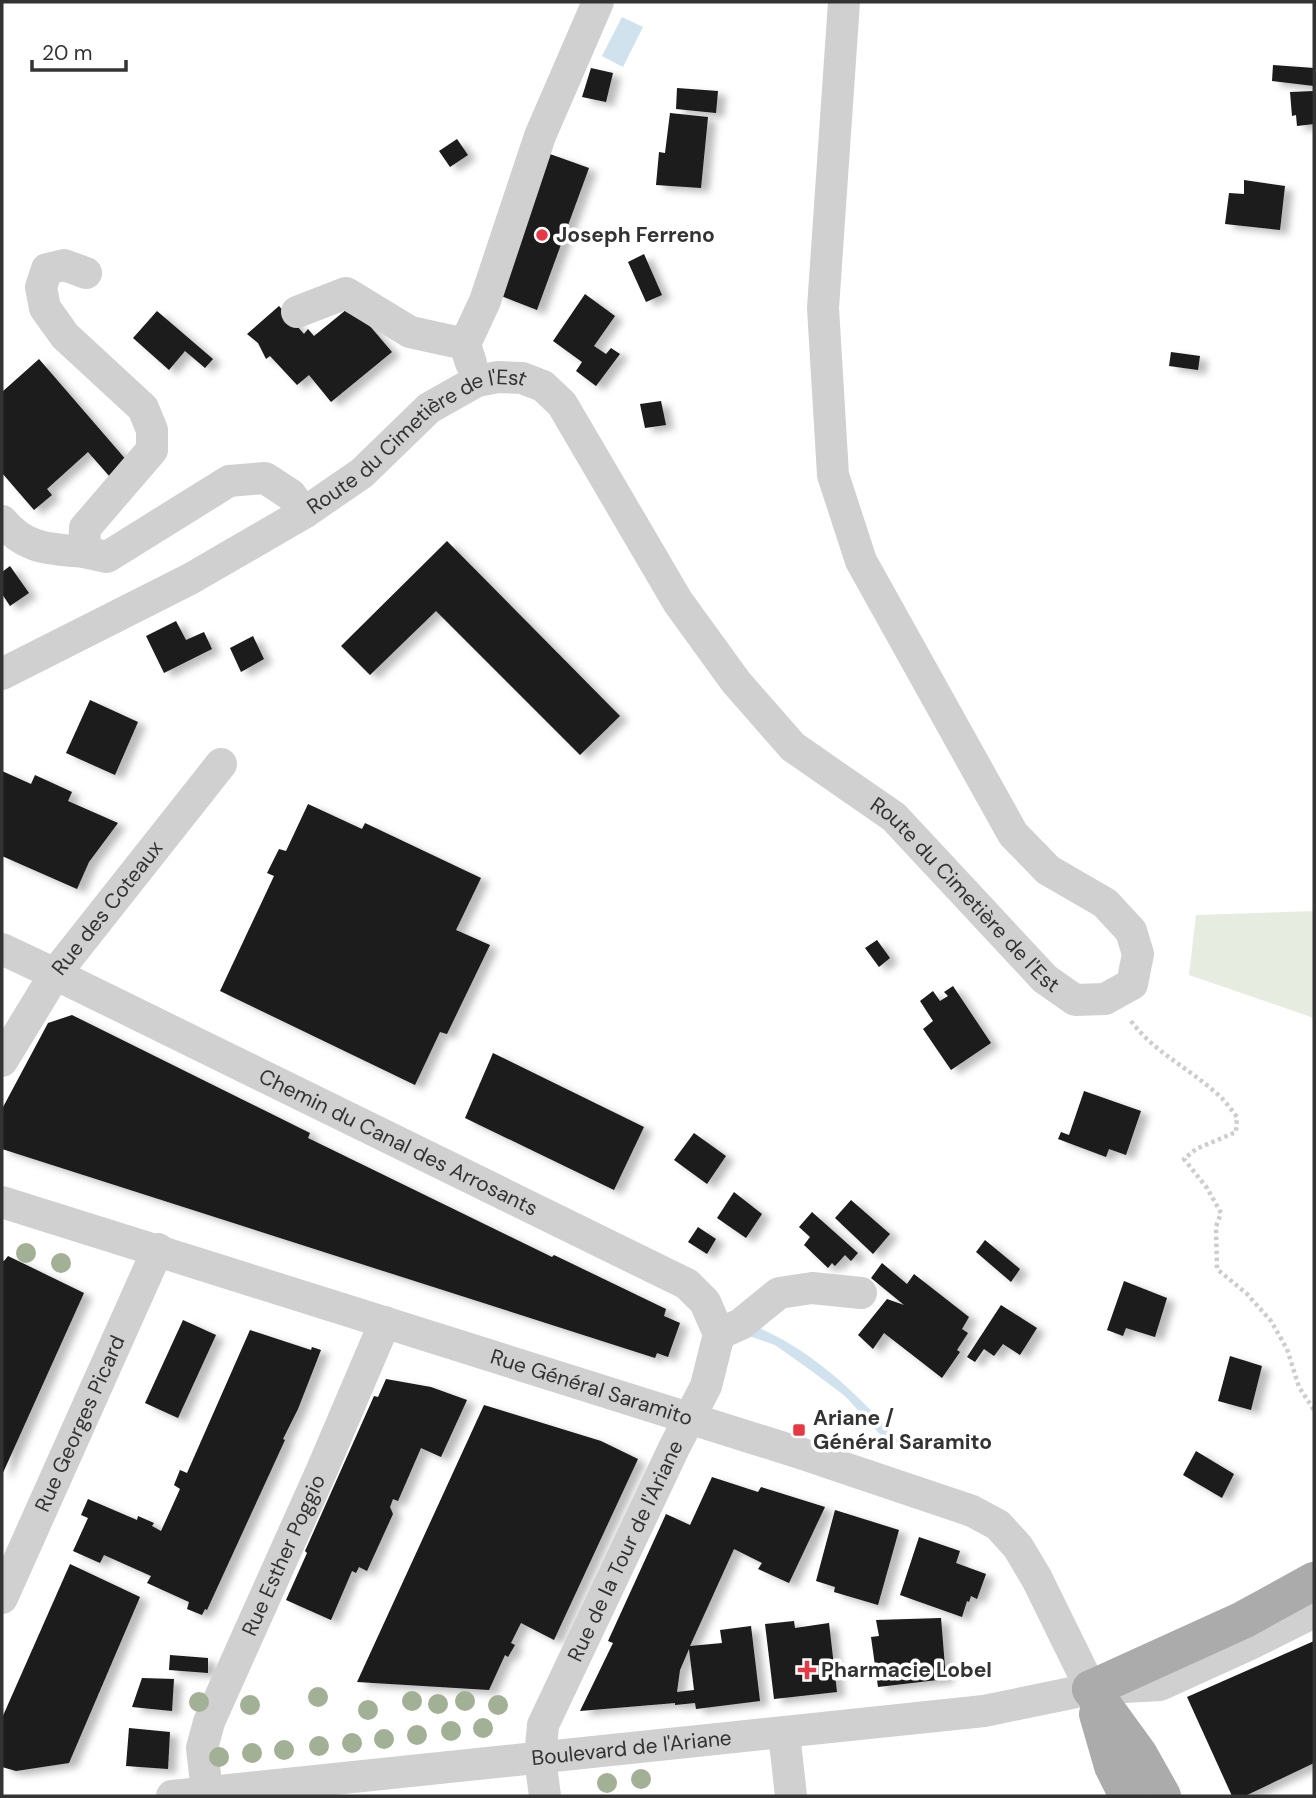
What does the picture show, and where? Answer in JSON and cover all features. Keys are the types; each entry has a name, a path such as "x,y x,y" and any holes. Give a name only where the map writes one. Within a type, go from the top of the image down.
{"main road":[{"path":"1091,1689 1243,1620 1314,1581"},
{"path":"1091,1689 1113,1766 1128,1796"},
{"path":"1091,1689 1139,1755 1162,1796"}],"street":[{"path":"477,381 465,344 485,301 540,136 597,2"},
{"path":"844,2 823,308 833,475 861,561 1013,834 1048,870 1105,902 1131,931 1138,954 1132,984 1111,995"},
{"path":"84,552 85,528 152,450 152,430 143,408 65,336 45,308 41,287 47,269 64,265 86,273"},
{"path":"297,312 346,293 410,332 465,344"},
{"name":"Route du Cimetière de l'Est","path":"2,674 190,579 304,513 362,473 429,408 477,381 498,377 522,378 543,386 562,404 678,602 736,681 793,747 894,817 1045,979 1076,1000 1105,999 1111,995"},
{"path":"2,521 15,537 49,549 107,557 229,481 265,478 291,495 304,513"},
{"name":"Rue des Coteaux","path":"2,1060 55,974 221,764"},
{"name":"Chemin du Canal des Arrosants","path":"2,950 687,1284 705,1302 719,1334"},
{"name":"Rue Général Saramito","path":"2,1202 690,1418 972,1511 998,1525 1018,1547 1037,1579 1091,1689"},
{"name":"Rue Georges Picard","path":"2,1598 158,1250"},
{"path":"719,1334 741,1324 779,1293 812,1288 861,1293"},
{"name":"Rue Esther Poggio","path":"207,1792 202,1748 209,1722 385,1322"},
{"name":"Rue de la Tour de l'Ariane","path":"545,1796 540,1758 543,1725 706,1385 719,1334"},
{"name":"Boulevard de l'Ariane","path":"172,1796 1003,1709 1091,1689 1160,1685 1314,1612"},
{"path":"784,1733 791,1796"}],"path":[{"path":"1111,995 1141,1035 1164,1056 1219,1094 1237,1117 1236,1132 1196,1149 1185,1158 1221,1213 1216,1227 1217,1269 1247,1294 1271,1321 1287,1349 1298,1387 1314,1410"}],"shaded area":[{"path":"1314,911 1314,1018 1189,975 1196,915"}],"water":[{"path":"622,17 643,27 623,67 602,56"},
{"path":"752,1325 796,1348 836,1377 872,1411 905,1448 888,1443 845,1396 775,1345 743,1334"}],"building":[{"path":"1273,65 1314,68 1314,86 1272,81"},
{"path":"591,68 613,73 606,102 582,97"},
{"path":"677,88 718,91 716,113 676,109"},
{"path":"1314,91 1314,124 1297,126 1296,115 1292,116 1290,92"},
{"path":"670,113 708,117 701,188 656,185 659,152 665,153"},
{"path":"457,139 468,155 450,167 439,151"},
{"name":"Joseph Ferreno","path":"550,154 589,168 537,310 496,294"},
{"path":"1244,180 1285,186 1280,230 1225,224 1229,193 1244,194"},
{"path":"644,254 662,295 646,302 628,262"},
{"path":"585,294 615,316 594,346 606,354 611,348 620,354 596,386 576,371 582,362 553,341"},
{"path":"352,305 392,352 331,402 309,375 297,385 270,356 266,359 258,343 247,334 279,306 304,334 308,329 314,336"},
{"path":"157,311 213,359 205,368 185,351 169,370 133,338"},
{"path":"1171,352 1200,356 1198,370 1169,366"},
{"path":"39,359 128,462 110,477 88,452 47,489 52,495 34,510 2,473 2,392"},
{"path":"661,401 666,425 645,428 640,404"},
{"path":"447,541 620,716 580,755 436,611 370,675 341,646"},
{"path":"10,566 29,593 10,606 2,594 2,572"},
{"path":"176,621 186,640 204,632 212,649 164,673 146,636"},
{"path":"253,636 264,659 241,672 230,648"},
{"path":"90,700 138,722 115,775 66,753"},
{"path":"2,771 31,784 35,775 72,792 68,801 118,823 89,862 77,889 2,856"},
{"path":"308,804 362,829 365,823 481,878 456,930 490,945 447,1034 440,1032 415,1085 220,991 274,876 267,873 279,849 286,851"},
{"path":"877,940 890,958 879,967 865,948"},
{"path":"953,986 991,1043 951,1070 923,1029 933,1021 920,1001 933,991 940,1001 948,996 944,992"},
{"path":"72,1015 310,1133 308,1138 552,1257 554,1255 666,1309 664,1316 680,1323 668,1357 657,1353 655,1358 2,1149 2,1109 48,1023"},
{"path":"493,1053 644,1127 614,1190 465,1118"},
{"path":"1084,1091 1141,1111 1126,1155 1109,1149 1106,1157 1058,1139 1061,1132 1069,1135"},
{"path":"694,1133 726,1156 707,1184 674,1160"},
{"path":"734,1192 762,1214 746,1238 717,1218"},
{"path":"851,1200 890,1234 873,1254 835,1218"},
{"path":"812,1212 858,1253 851,1261 845,1255 835,1266 832,1263 828,1268 804,1245 810,1237 799,1227"},
{"path":"698,1227 716,1239 707,1254 688,1242"},
{"path":"985,1240 1020,1269 1011,1282 976,1252"},
{"path":"8,1256 84,1293 2,1475 2,1260"},
{"path":"882,1263 907,1284 914,1274 969,1317 962,1329 968,1333 957,1350 960,1352 942,1378 884,1333 873,1349 858,1335 887,1299 904,1305 871,1278"},
{"path":"1124,1281 1167,1298 1155,1337 1126,1328 1123,1336 1107,1330"},
{"path":"1001,1305 1037,1328 1020,1355 1003,1344 994,1356 984,1349 975,1362 967,1357"},
{"path":"183,1320 216,1335 178,1418 145,1403"},
{"path":"250,1330 311,1350 312,1347 321,1350 283,1439 285,1440 207,1610 205,1609 202,1615 187,1609 189,1602 147,1583 151,1576 104,1555 100,1563 73,1551 88,1518 81,1515 88,1499 137,1520 138,1516 154,1523 152,1526 161,1531 180,1489 174,1485 180,1470 187,1473"},
{"path":"1230,1356 1262,1366 1251,1410 1218,1401"},
{"path":"386,1379 431,1387 467,1400 441,1457 421,1448 398,1501 393,1499 390,1507 393,1514 367,1571 359,1567 356,1573 352,1571 331,1620 286,1600 374,1396 378,1397"},
{"path":"484,1405 601,1441 638,1459 554,1640 521,1623 511,1643 515,1645 508,1657 505,1655 489,1690 357,1682"},
{"path":"1196,1451 1234,1474 1222,1498 1183,1475"},
{"path":"712,1477 758,1492 761,1487 825,1507 789,1583 758,1569 762,1563 734,1549 690,1646 722,1643 720,1630 751,1626 760,1701 696,1709 695,1703 675,1703 580,1711 613,1643 608,1641 666,1514 690,1525","holes":["689,1649 694,1690 677,1692 680,1670"]},
{"path":"835,1510 899,1530 878,1605 834,1592 835,1587 816,1581"},
{"path":"919,1537 960,1551 956,1563 986,1574 977,1599 971,1596 962,1617 900,1595"},
{"path":"70,1564 140,1597 69,1763 16,1771 2,1767 2,1718"},
{"path":"941,1618 946,1679 878,1687 871,1637 879,1636 876,1620"},
{"path":"794,1621 795,1628 829,1623 837,1692 774,1699 765,1624"},
{"path":"1314,1641 1314,1763 1245,1796 1232,1796 1187,1697"},
{"path":"170,1655 208,1658 208,1673 169,1670"},
{"path":"142,1678 174,1679 172,1711 132,1707"},
{"path":"129,1728 170,1732 168,1769 126,1766"}],"place":[{"name":"Joseph Ferreno","path":"542,235"},
{"name":"Ariane / Général Saramito","path":"799,1430"},
{"name":"Pharmacie Lobel","path":"807,1670"}]}
